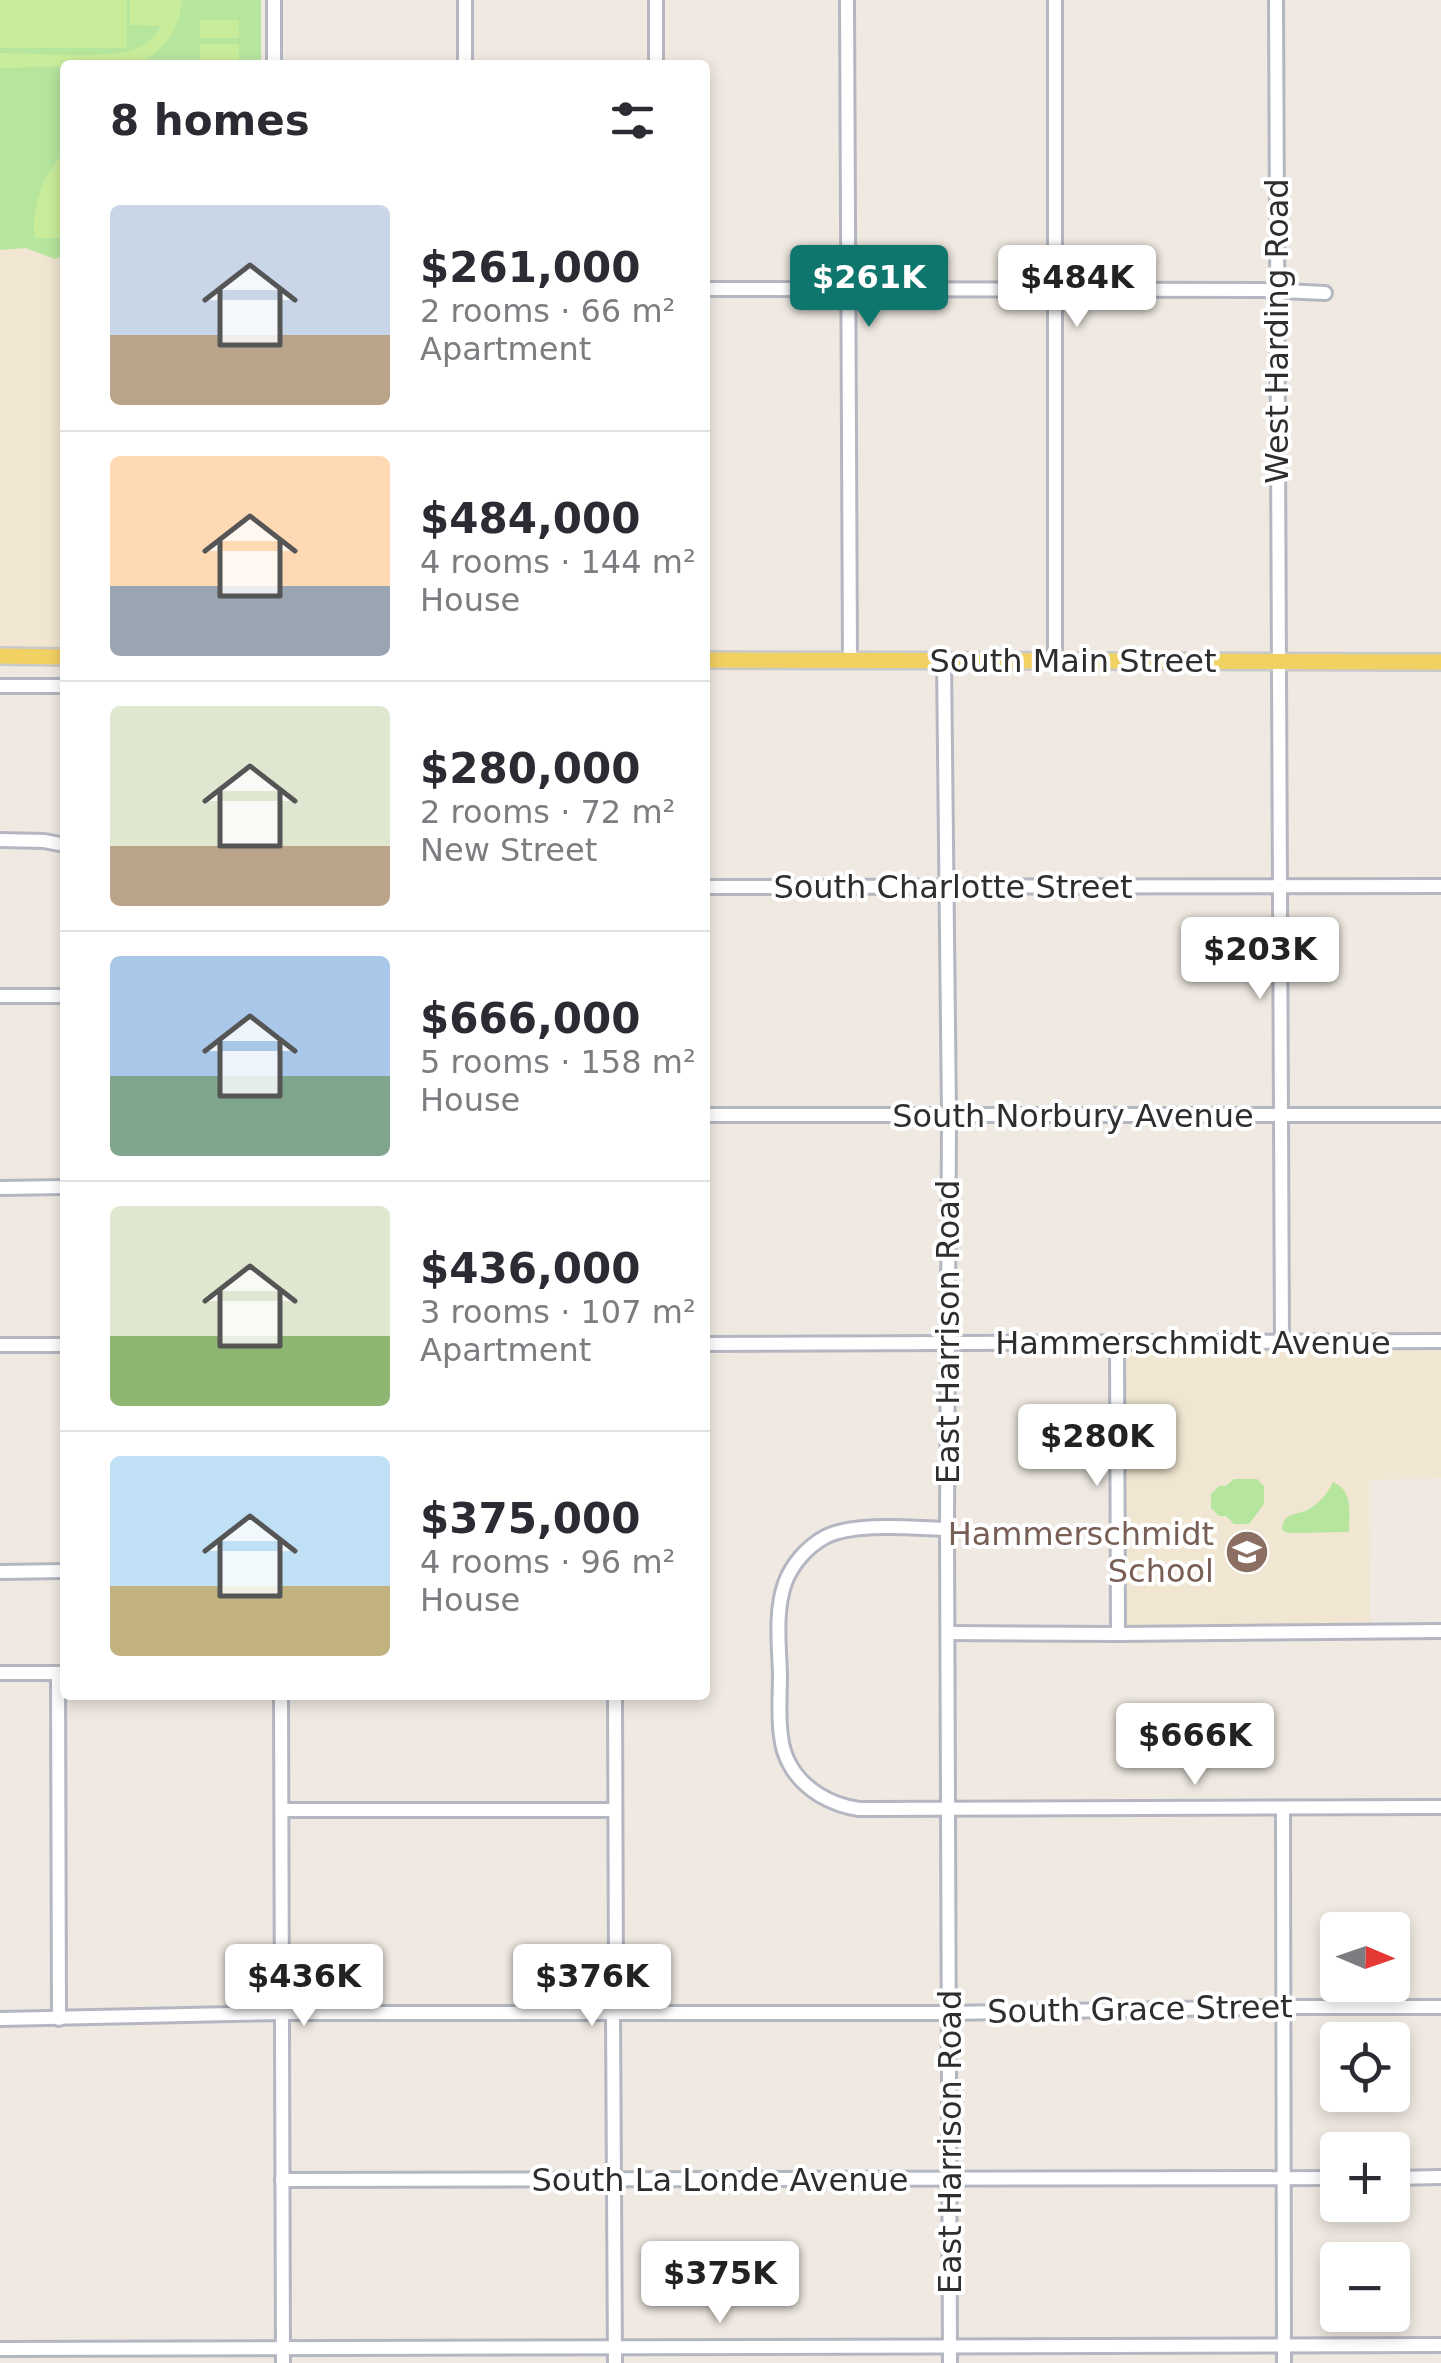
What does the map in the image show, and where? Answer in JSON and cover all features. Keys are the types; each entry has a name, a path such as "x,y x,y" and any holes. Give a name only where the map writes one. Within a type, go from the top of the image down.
{"main road":[{"path":"0,656 60,657"},
{"name":"South Main Street","path":"710,660 1441,662"}],"street":[{"path":"274,0 274,60"},
{"path":"465,0 465,60"},
{"path":"656,0 656,60"},
{"path":"847,0 850,660"},
{"path":"1054,0 1054,661"},
{"name":"West Harding Road","path":"1276,0 1282,1343"},
{"path":"710,289 1326,293"},
{"name":"East Harrison Road","path":"944,660 950,2363"},
{"path":"0,686 60,686"},
{"path":"0,840 60,845"},
{"name":"South Charlotte Street","path":"710,886 1441,886"},
{"path":"0,996 60,996"},
{"name":"South Norbury Avenue","path":"710,1115 1441,1115"},
{"path":"0,1188 60,1187"},
{"name":"Hammerschmidt Avenue","path":"710,1344 1441,1341"},
{"path":"1117,1343 1118,1634"},
{"path":"0,1345 60,1345"},
{"path":"947,1528 850,1529 827,1536 804,1553 789,1574 780,1609 780,1726 790,1764 803,1782 826,1800 859,1810 1441,1807"},
{"path":"0,1572 60,1571"},
{"path":"948,1633 1441,1631"},
{"path":"0,1673 60,1673"},
{"path":"59,2020 61,1700"},
{"path":"281,1700 283,2356"},
{"path":"615,1700 615,2363"},
{"path":"1283,1809 1284,2363"},
{"path":"282,1810 615,1810"},
{"name":"South Grace Street","path":"0,2020 282,2014 1441,2008"},
{"path":"1410,2178 1441,2177"},
{"name":"South La Londe Avenue","path":"282,2180 1320,2178"},
{"path":"0,2349 283,2356 615,2347 1441,2345"}],"shaded area":[{"path":"0,0 261,0 261,60 60,60 60,648 0,648"},
{"name":"Hammerschmidt School","path":"1123,1348 1441,1348 1441,1478 1369,1480 1370,1626 1125,1628"}],"green space":[{"path":"0,0 261,0 261,60 60,60 60,257 55,259 26,248 0,250"},
{"path":"0,0 127,0 127,48 0,48"},
{"path":"130,0 182,0 168,40 144,60 60,60 60,67 0,68 0,53 126,52 142,46 161,26 130,25"},
{"path":"200,20 239,20 239,38 200,38"},
{"path":"200,44 239,44 239,60 200,60"},
{"path":"60,158 60,238 34,238 40,191"},
{"path":"1234,1479 1257,1479 1264,1486 1264,1504 1249,1524 1234,1524 1211,1508 1211,1494"},
{"path":"1333,1482 1347,1497 1349,1532 1282,1530 1285,1519 1316,1505"}],"place":[{"name":"Hammerschmidt School","path":"1247,1552"}]}
